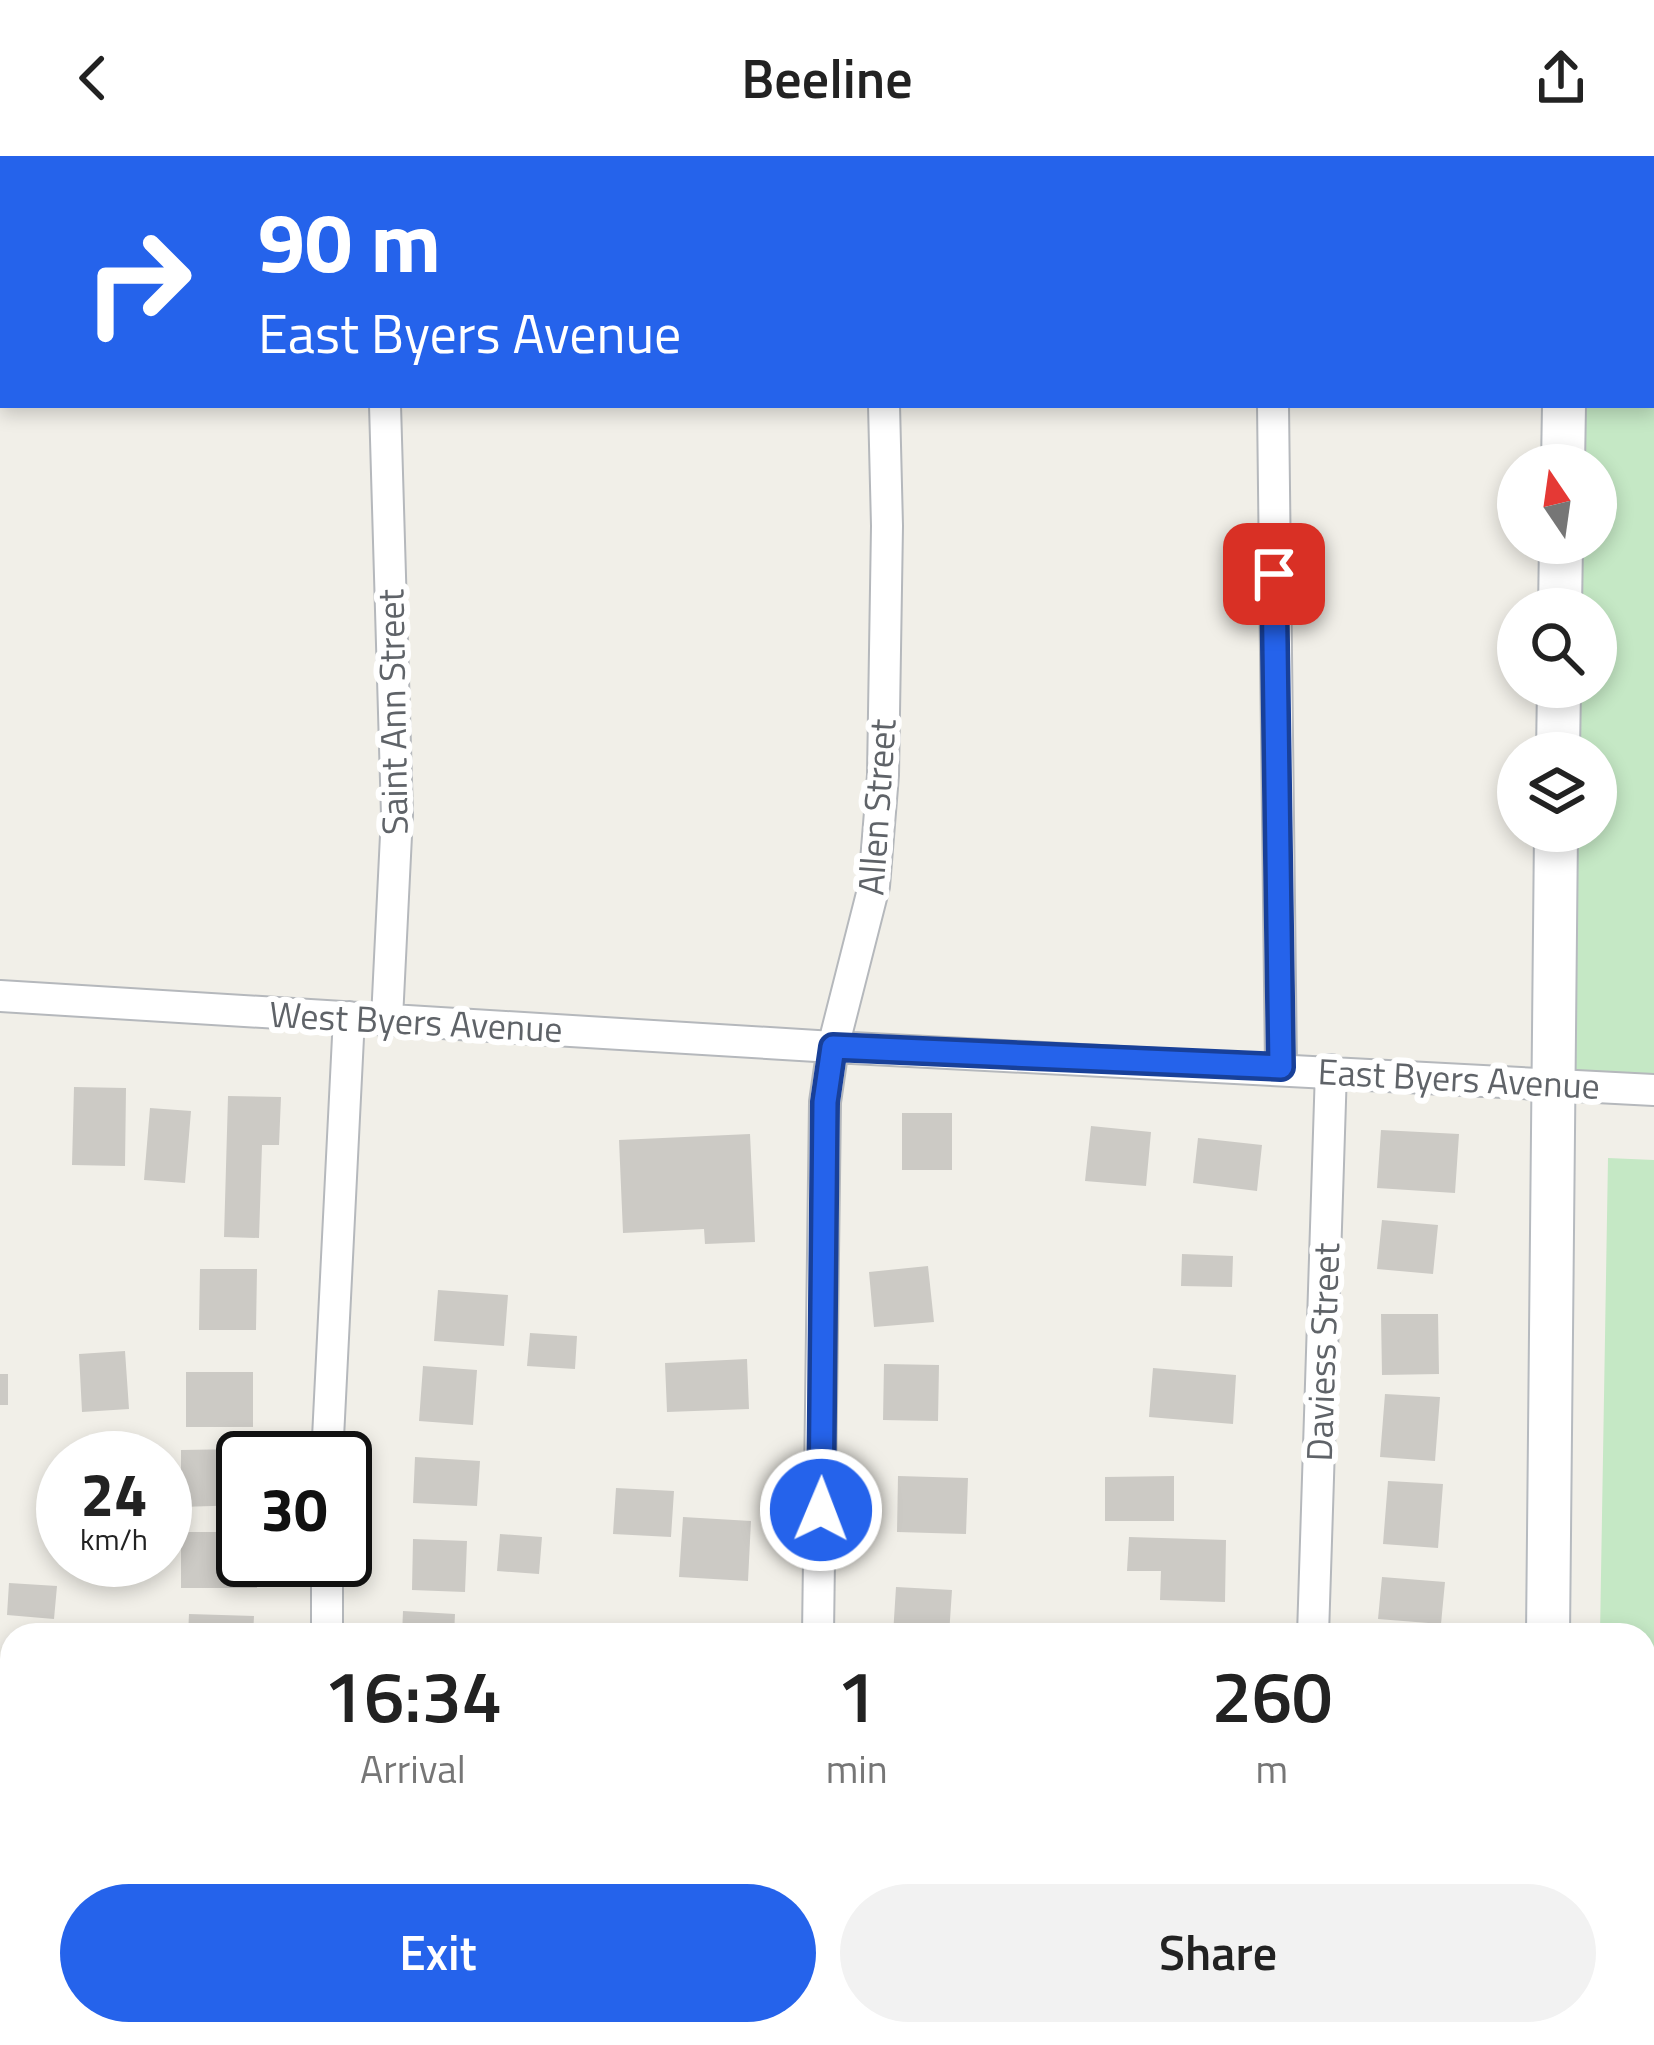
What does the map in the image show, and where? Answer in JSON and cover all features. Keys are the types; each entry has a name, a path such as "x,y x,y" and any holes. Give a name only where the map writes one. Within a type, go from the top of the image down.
{"street":[{"name":"Saint Ann Street","path":"385,408 397,814 387,1019"},
{"name":"Allen Street","path":"818,1623 825,1102 833,1047 874,886 883,775 884,408"},
{"path":"1273,408 1281,1067"},
{"path":"1563,444 1564,408"},
{"path":"1548,1623 1556,852"},
{"name":"West Byers Avenue","path":"0,997 833,1047"},
{"path":"328,1431 349,1017"},
{"name":"East Byers Avenue","path":"833,1047 1654,1090"},
{"name":"Daviess Street","path":"1312,1623 1330,1070"},
{"path":"327,1587 327,1623"}],"green space":[{"path":"1564,408 1654,408 1654,1085 1552,1083 1556,852 1617,852 1617,732 1558,732 1559,708 1617,708 1617,588 1560,588 1561,564 1617,564 1617,444 1563,444"},
{"path":"1608,1158 1654,1160 1654,1623 1600,1623"}],"building":[{"path":"74,1087 126,1088 125,1166 72,1165"},
{"path":"228,1096 281,1097 279,1145 262,1145 259,1238 224,1237"},
{"path":"150,1108 191,1111 185,1183 144,1180"},
{"path":"902,1113 952,1113 952,1170 902,1170"},
{"path":"1091,1126 1151,1132 1146,1186 1085,1181"},
{"path":"1381,1130 1459,1134 1455,1193 1377,1188"},
{"path":"750,1134 755,1242 705,1244 704,1229 623,1233 619,1140"},
{"path":"1198,1138 1262,1145 1257,1191 1193,1183"},
{"path":"1382,1220 1438,1225 1433,1274 1377,1269"},
{"path":"1182,1254 1233,1256 1232,1287 1181,1286"},
{"path":"928,1266 934,1322 874,1327 869,1272"},
{"path":"200,1269 257,1269 256,1330 199,1330"},
{"path":"438,1290 508,1295 504,1346 434,1341"},
{"path":"1381,1314 1438,1314 1439,1374 1382,1375"},
{"path":"530,1333 577,1336 575,1369 527,1366"},
{"path":"125,1351 129,1409 82,1412 79,1354"},
{"path":"747,1359 749,1409 667,1412 665,1363"},
{"path":"884,1364 939,1365 938,1421 883,1420"},
{"path":"423,1366 477,1370 473,1425 419,1421"},
{"path":"1153,1368 1236,1375 1233,1424 1149,1417"},
{"path":"186,1372 253,1372 253,1427 186,1427"},
{"path":"0,1374 8,1374 8,1405 0,1405"},
{"path":"1385,1394 1440,1397 1435,1461 1380,1457"},
{"path":"216,1449 216,1506 192,1507 192,1450"},
{"path":"415,1457 480,1461 477,1506 413,1503"},
{"path":"898,1476 968,1478 966,1534 897,1532"},
{"path":"1174,1476 1174,1521 1105,1521 1105,1477"},
{"path":"1388,1481 1443,1484 1438,1548 1383,1544"},
{"path":"616,1488 674,1491 671,1537 613,1534"},
{"path":"683,1517 751,1521 748,1581 679,1577"},
{"path":"192,1532 216,1532 216,1587 257,1587 257,1588 181,1588 192,1587"},
{"path":"500,1534 542,1537 539,1574 497,1571"},
{"path":"1129,1537 1226,1540 1225,1602 1160,1600 1161,1571 1127,1571"},
{"path":"413,1539 467,1541 465,1592 412,1590"},
{"path":"1382,1577 1445,1582 1441,1623 1378,1619"},
{"path":"9,1583 57,1587 54,1619 7,1615"},
{"path":"896,1587 952,1590 950,1623 894,1623"},
{"path":"403,1611 455,1614 455,1623 402,1623"},
{"path":"189,1614 254,1616 254,1623 189,1623"}],"route":[{"path":"821,1510 825,1102 833,1047 1281,1067 1274,574"}]}
